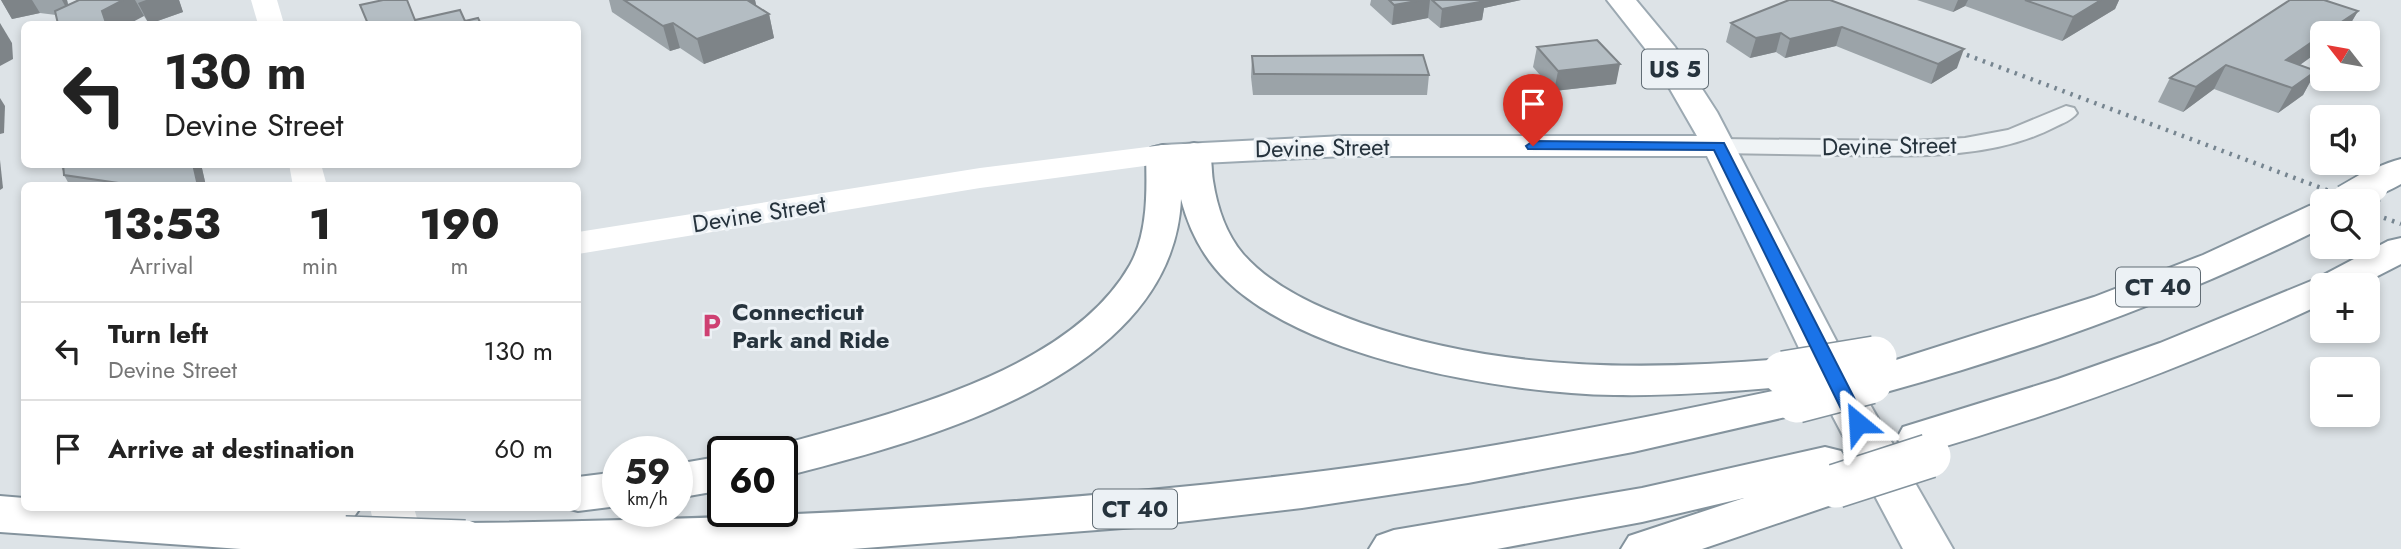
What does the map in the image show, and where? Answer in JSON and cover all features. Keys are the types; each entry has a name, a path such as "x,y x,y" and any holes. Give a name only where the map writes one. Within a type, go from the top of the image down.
{"main road":[{"path":"264,0 270,21"},
{"name":"US 5","path":"1621,0 1666,54 1719,146 1869,446 1928,549"},
{"name":"Devine Street","path":"581,243 980,178 1178,154 1357,146 1719,146"},
{"path":"1178,154 1194,176 1203,212 1213,236 1229,260 1250,281 1271,296 1343,331 1448,361 1561,377 1791,387"},
{"path":"798,456 885,431 983,396 1050,362 1096,330 1131,293 1152,258 1178,154"},
{"name":"CT 40","path":"0,514 209,531 341,523 465,541 671,538 874,530 1159,507 1486,464 1640,437 1791,387 2002,343 2167,284 2310,220"},
{"path":"2355,273 2398,251"},
{"name":"CT 40","path":"1830,474 1924,447 2029,425 2052,411 2070,392 2180,351 2310,294"},
{"path":"1394,549 1830,474"},
{"path":"1646,549 1830,474"},
{"path":"581,494 602,491"},
{"path":"0,507 21,504"},
{"path":"266,511 341,523"},
{"path":"394,511 402,549"}],"street":[{"name":"Devine Street","path":"1719,146 1969,146 2020,135 2066,113"}],"building":[{"path":"79,0 123,0 102,11 105,21 57,21 55,11"},
{"path":"383,0 407,0 415,20 460,10 465,21 367,21 360,5"},
{"path":"624,0 747,0 769,14 697,39 673,23 663,26"},
{"path":"1389,0 1422,0 1394,5"},
{"path":"1432,0 1484,0 1485,1 1442,9"},
{"path":"1789,0 1830,0 1964,49 1938,64 1842,27 1790,39 1781,33 1756,38 1731,23"},
{"path":"2025,0 2101,0 2073,17"},
{"path":"2290,0 2324,0 2358,11 2343,21 2310,21 2310,43 2286,60 2310,69 2310,75 2292,88 2226,65 2196,87 2170,78"},
{"path":"1597,40 1620,64 1558,71 1537,47"},
{"path":"1423,55 1429,75 1254,74 1252,56"},
{"path":"63,168 194,168 197,182 112,182 64,175"}],"railway":[{"path":"1943,46 2324,189"},
{"path":"2380,216 2401,224"}],"place":[{"name":"Connecticut Park and Ride","path":"712,326"}],"route":[{"path":"1533,146 1719,146 1858,423"}]}
